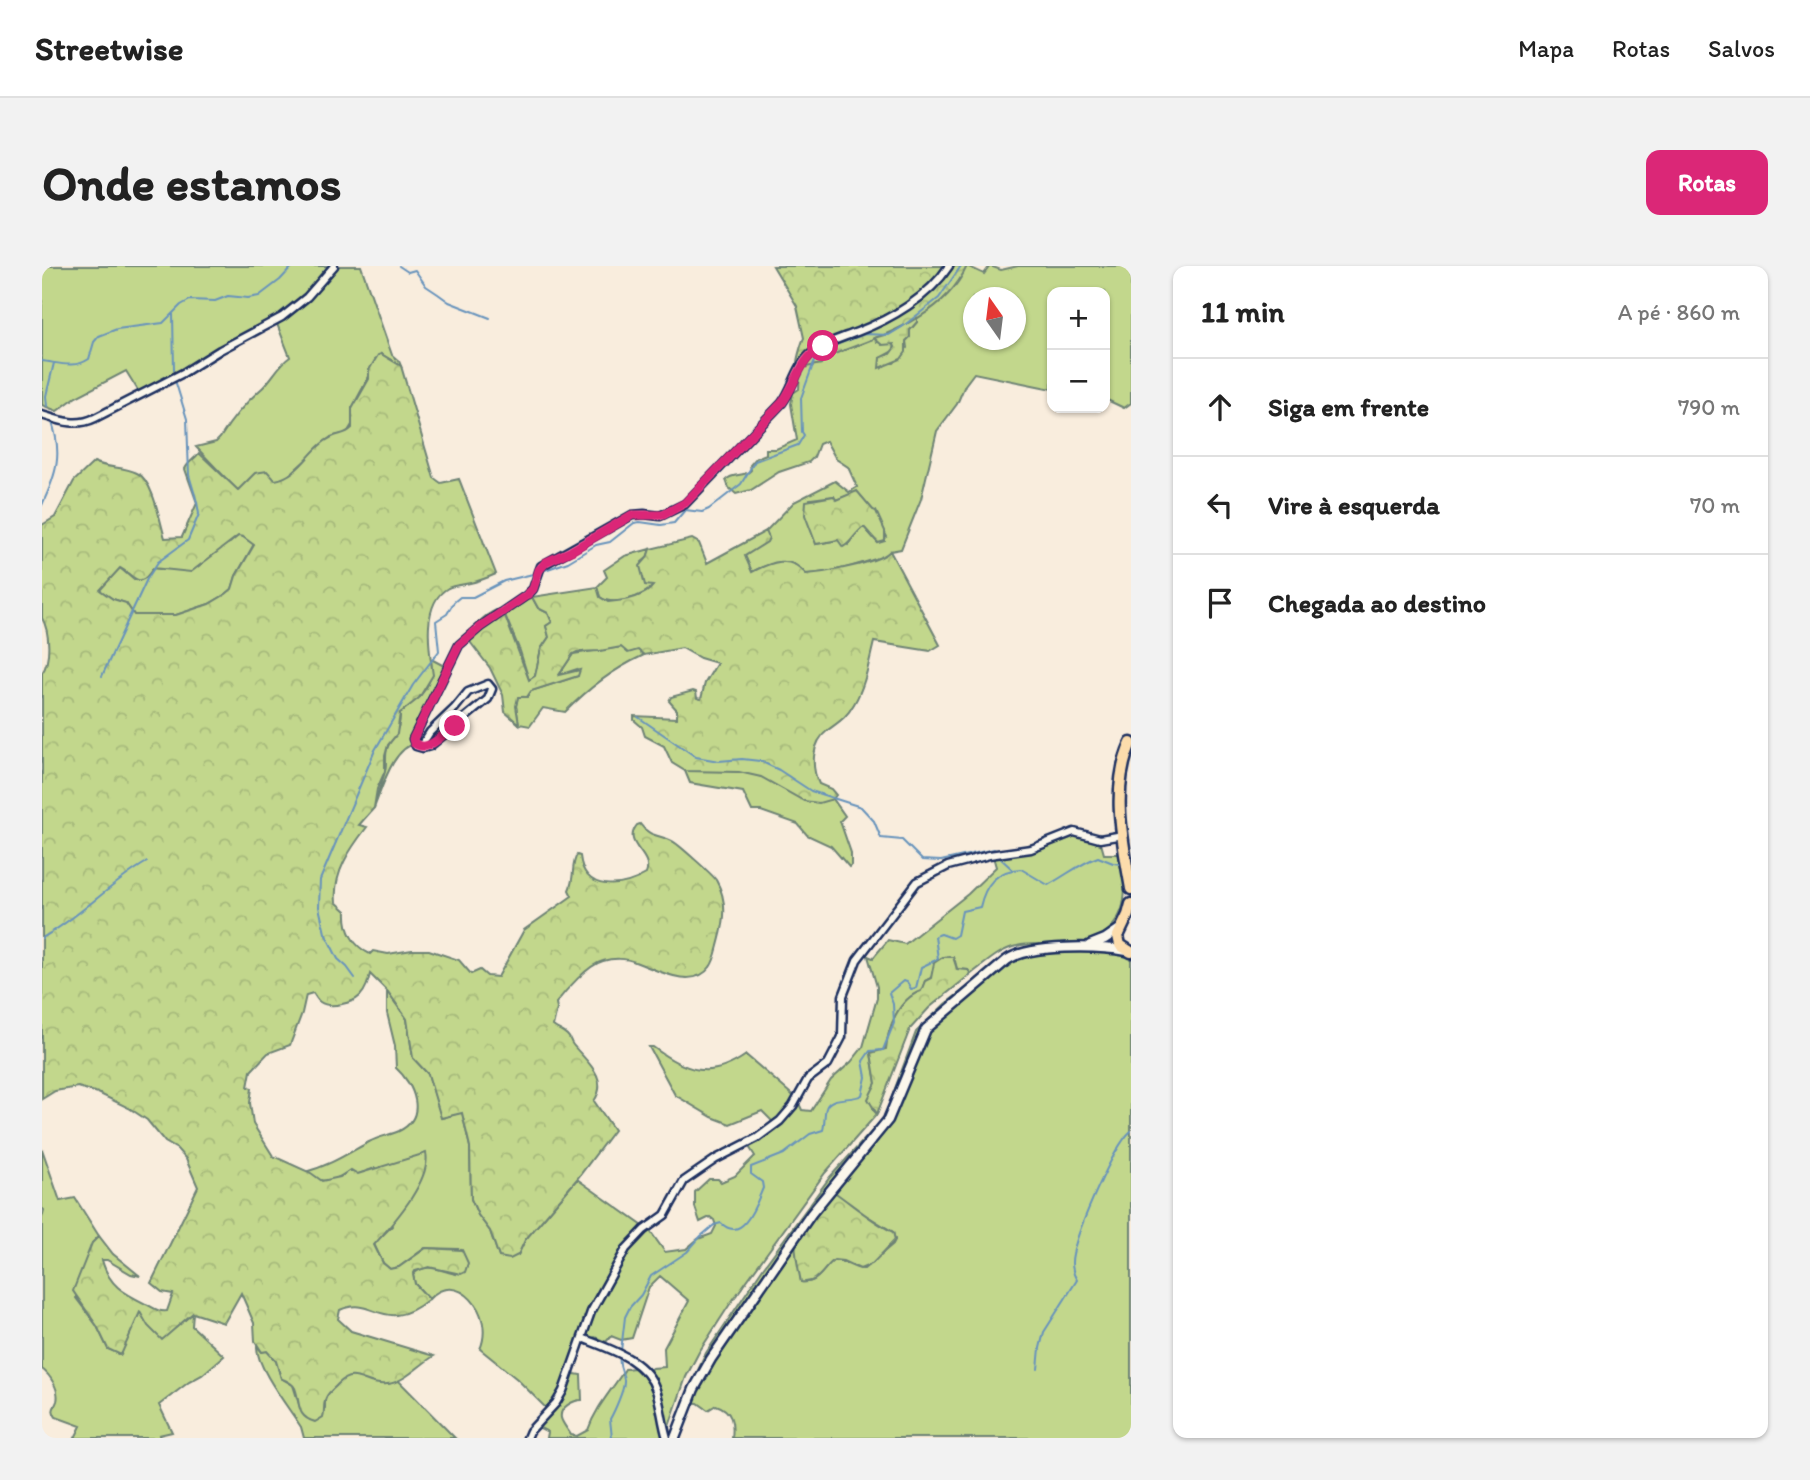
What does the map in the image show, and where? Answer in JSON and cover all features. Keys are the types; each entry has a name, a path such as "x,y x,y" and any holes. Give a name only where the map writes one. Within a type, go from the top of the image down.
{"main road":[{"path":"1131,743 1124,758 1120,809 1131,889"},
{"path":"1129,952 1118,941 1131,904"},
{"path":"1080,948 1098,942 1125,924"},
{"path":"675,1438 694,1389 710,1359 811,1214 888,1120 926,1029 1019,952 1103,947 1129,952"}],"street":[{"path":"42,415 74,424 95,418 183,373 282,317 307,297 334,266"},
{"path":"416,746 413,739 459,645 527,595 533,589 541,566 632,515 663,515 685,503 782,403 807,357 833,341 869,327 916,300 935,285 949,266"},
{"path":"480,685 490,685 490,696 461,721 428,747 416,746 423,743 468,692 480,685"},
{"path":"527,1438 560,1396 591,1312 620,1257 644,1230 665,1215 680,1186 695,1172 757,1138 780,1121 793,1106 808,1079 828,1064 842,1037 843,996 856,960 917,881 948,866 989,855 1031,849 1074,832 1096,839 1123,835"},
{"path":"582,1338 620,1354 640,1367 652,1380 667,1438"}],"green space":[{"path":"42,266 361,266 392,355 401,366 381,354 352,408 353,423 347,433 331,437 286,478 238,491 196,447 216,442 243,407 290,357 275,319 139,392 126,371 76,397 57,411 42,405"},
{"path":"773,266 967,266 956,285 924,314 885,334 824,358 821,364 806,367 797,363 804,338 797,306"},
{"path":"967,266 984,274 990,266 1001,270 1018,266 1131,266 1131,403 1124,408 1110,401 1110,287 1047,287 1047,388 974,373 965,385 957,404 937,431 921,499 901,549 890,551 887,555 868,562 827,572 806,574 800,568 780,562 752,572 745,556 768,535 766,531 794,502 835,481 849,492 857,487 848,467 836,459 826,441 819,444 809,462 779,472 751,490 736,494 729,488 726,480 751,470 750,465 756,458 766,454 766,449 776,449 797,440 791,404 793,393 799,389 800,366 821,364 824,358 874,338 877,342 894,344 895,350 880,358 882,368 887,363 894,363 907,348 906,341 917,318 944,298","holes":["857,492 873,510 887,537 878,543 864,527 857,531 848,545 839,540 816,544 810,499 833,496 836,500"]},
{"path":"917,318 910,330 906,352 901,359 879,368 880,358 890,354 895,347 894,344 882,345 874,338 891,333"},
{"path":"381,354 401,366 434,478 441,483 459,479 496,574 448,588 439,595 434,604 429,628 433,675 419,698 400,713 397,734 388,745 385,771 377,789 374,808 359,825 367,827 349,853 337,881 336,902 346,911 351,937 359,947 370,954 373,951 388,954 429,950 459,960 471,974 480,970 487,976 498,977 524,930 572,896 569,890 577,855 580,856 583,868 596,882 616,884 646,874 646,860 633,838 633,832 640,824 651,834 675,843 714,877 724,903 724,918 715,958 703,974 684,978 628,960 607,960 597,963 584,973 556,1003 553,1026 567,1035 594,1070 599,1085 594,1101 614,1130 525,1240 518,1255 510,1259 499,1257 490,1231 478,1215 471,1199 470,1147 462,1113 441,1118 428,1074 413,1058 407,1019 388,992 370,974 362,994 347,1003 324,1004 313,993 306,995 290,1045 268,1053 251,1071 248,1087 252,1088 250,1103 253,1124 273,1156 311,1173 322,1181 340,1177 351,1170 358,1174 426,1153 423,1176 417,1189 374,1245 383,1263 390,1269 399,1267 426,1248 462,1250 468,1263 465,1272 461,1274 429,1267 415,1271 415,1284 429,1299 413,1310 389,1315 362,1307 352,1306 340,1310 338,1319 351,1331 434,1356 394,1383 372,1383 355,1377 344,1379 327,1396 323,1417 315,1422 301,1413 294,1386 281,1378 276,1361 267,1351 262,1352 255,1341 254,1323 241,1293 224,1323 193,1313 162,1340 148,1326 140,1312 121,1355 108,1349 97,1326 73,1291 92,1243 99,1236 113,1254 140,1276 102,1260 113,1282 138,1300 161,1311 167,1311 173,1294 162,1292 151,1283 198,1187 186,1159 177,1149 165,1142 147,1120 129,1108 78,1087 55,1091 42,1099 42,673 47,661 48,646 47,631 42,618 42,525 55,517 74,481 94,462 132,471 143,477 152,492 165,538 182,537 197,503 185,469 199,453 238,490 255,473 267,471 275,480 292,473 317,447 352,428 352,409 369,379 369,370","holes":["238,536 254,545 236,576 232,589 209,604 176,615 134,615 126,603 113,599 100,590 120,568 137,580 144,579 153,568 191,572"]},
{"path":"857,491 876,511 885,531 885,541 878,543 864,527 843,547 838,540 816,544 805,515 806,501 834,496 836,500"},
{"path":"766,531 769,538 767,542 745,556 752,572 766,565 787,562 806,574 825,572 875,560 890,551 940,645 930,651 874,642 858,697 845,716 822,735 816,748 816,777 819,784 831,789 836,795 833,799 819,803 804,801 761,777 739,772 685,771 672,763 664,746 645,736 634,716 677,718 677,710 669,701 671,697 693,691 696,692 697,698 701,699 705,683 717,663 700,658 682,648 644,655 638,650 628,653 621,647 577,652 559,675 580,670 578,676 531,691 527,697 518,697 516,706 519,724 505,712 503,695 490,668 467,638 477,623 487,616 502,608 529,680 535,676 541,649 549,637 546,626 552,622 548,613 538,608 532,597 597,587 600,597 608,602 632,598 653,586 645,585 640,566 650,549 692,539 699,543 707,563"},
{"path":"238,536 243,536 254,544 236,576 232,589 209,604 176,615 134,615 126,603 99,590 120,568 134,580 152,568 160,569 230,543"},
{"path":"650,549 647,558 642,562 654,585 643,593 620,601 600,597 597,587 607,577 604,570 625,556"},
{"path":"532,597 538,608 548,613 552,622 546,626 549,637 541,649 535,676 529,680 502,608"},
{"path":"622,647 638,650 644,655 601,680 565,712 543,708 530,726 519,724 516,706 518,696 527,697 531,691 578,676 577,669 559,675 573,654"},
{"path":"431,659 448,668 416,737 418,742 401,752 395,760 374,808 385,771 387,749 398,728 400,713 420,696 428,684 431,677"},
{"path":"685,771 753,774 814,800 833,799 845,816 840,821 851,853 851,865 849,867 831,846 807,835 798,824 761,811 752,811 743,792 690,783"},
{"path":"1078,830 1100,840 1104,854 1121,854 1124,899 1122,909 1111,928 1101,936 1084,943 1029,944 1011,948 993,957 971,974 968,970 957,969 955,961 949,956 938,961 921,992 907,1000 896,1015 886,1049 871,1053 876,1083 873,1110 877,1114 825,1173 730,1304 686,1377 665,1438 547,1438 548,1432 540,1428 538,1423 548,1410 517,1379 480,1349 484,1335 483,1322 471,1299 451,1289 440,1291 429,1299 415,1284 413,1275 423,1269 433,1268 456,1274 458,1249 425,1248 399,1267 390,1269 383,1263 374,1244 392,1226 375,1168 358,1174 347,1172 327,1181 305,1172 330,1163 373,1140 399,1131 413,1118 416,1109 413,1091 396,1068 395,1046 387,1013 387,992 407,1019 413,1058 428,1074 442,1118 462,1112 470,1147 471,1199 478,1215 490,1231 499,1257 518,1255 525,1240 577,1179 650,1231 665,1252 686,1249 698,1239 712,1234 716,1226 710,1217 700,1222 695,1207 695,1192 709,1179 718,1179 721,1182 735,1176 755,1156 746,1142 774,1123 762,1111 730,1124 712,1117 675,1095 649,1047 699,1070 721,1068 746,1055 797,1099 802,1110 811,1111 831,1080 863,1047 877,998 877,987 868,956 873,958 888,940 905,944 968,894 996,867 992,853","holes":["660,1276 689,1301 664,1348 665,1367 652,1368 641,1375 634,1368 625,1369 600,1406 588,1430 577,1436 571,1435 561,1414 568,1405 582,1400 581,1375 575,1374 573,1369 583,1341 595,1337 606,1342 611,1336 621,1340 632,1338 649,1287"]},
{"path":"1048,950 1110,952 1131,956 1131,1438 732,1438 732,1422 726,1410 716,1405 708,1410 698,1403 683,1402 706,1353 763,1268 830,1177 884,1118 916,1032 945,1004 1010,955","holes":["869,1217 893,1232 893,1244 864,1269 834,1260 812,1281 801,1282 799,1268"]},
{"path":"943,957 953,957 957,969 968,970 971,974 929,1008 910,1029 877,1114 868,1099 876,1083 871,1053 886,1049 889,1032 900,1007 921,991 925,981 931,978 934,963"},
{"path":"42,1149 60,1201 75,1198 99,1236 92,1243 76,1298 97,1326 108,1349 120,1354 140,1311 174,1329 193,1313 192,1326 224,1356 159,1405 172,1432 159,1435 160,1438 75,1438 81,1426 56,1417 56,1388 42,1369"},
{"path":"833,1191 893,1232 895,1240 872,1264 860,1269 834,1260 812,1281 801,1282 796,1251 798,1230 810,1212"},
{"path":"257,1346 262,1352 267,1351 276,1361 281,1378 293,1385 301,1411 311,1420 325,1408 325,1399 330,1390 344,1377 352,1376 388,1384 399,1381 455,1438 304,1438 301,1427 267,1376"}],"waterway":[{"path":"42,361 66,364 83,362 89,359 94,342 99,336 117,329 163,323 190,300 215,301 228,296 259,296 293,266"},
{"path":"399,266 408,272 415,270 426,286 449,302 490,318"},
{"path":"542,571 568,562 596,545 610,542 634,523 674,523 685,510 702,512 709,509 741,484 755,461 798,445 804,435 801,398 814,362 822,350 865,334 889,335 939,298 961,266"},
{"path":"173,314 174,370"},
{"path":"47,406 46,396 54,363"},
{"path":"102,676 147,579 158,562 188,540 199,514 189,475 187,419 175,380"},
{"path":"42,505 57,463 57,443 51,419"},
{"path":"355,978 338,959 325,933 319,907 320,880 375,750 413,685 439,651 436,621 447,614 460,597 473,597 504,581 537,573"},
{"path":"638,717 696,757 719,761 760,761 811,791 861,807 874,821 881,838 902,840 922,860 941,861 994,849"},
{"path":"999,857 1012,869"},
{"path":"621,1351 625,1317 651,1276 687,1252 714,1225 721,1223 736,1229 748,1219 763,1188 762,1182 751,1174 751,1167 784,1154 810,1134 823,1130 826,1108 832,1101 862,1095 866,1077 863,1061 870,1051 883,1050 894,1023 893,1004 889,993 903,981 907,982 911,989 916,988 921,967 938,959 935,936 941,934 952,938 957,935 962,911 980,907 993,880 1005,872 1021,869 1048,885 1098,857 1121,864"},
{"path":"42,938 147,862"},
{"path":"1038,1369 1044,1332 1077,1280 1072,1260 1082,1226 1106,1170 1131,1131"},
{"path":"612,1438 610,1419 624,1384 620,1357"}],"route":[{"path":"455,726 428,747 416,746 414,743 413,739 459,645 527,595 533,589 541,566 546,562 571,551 632,515 663,515 685,503 782,403 807,357 823,346"}]}
